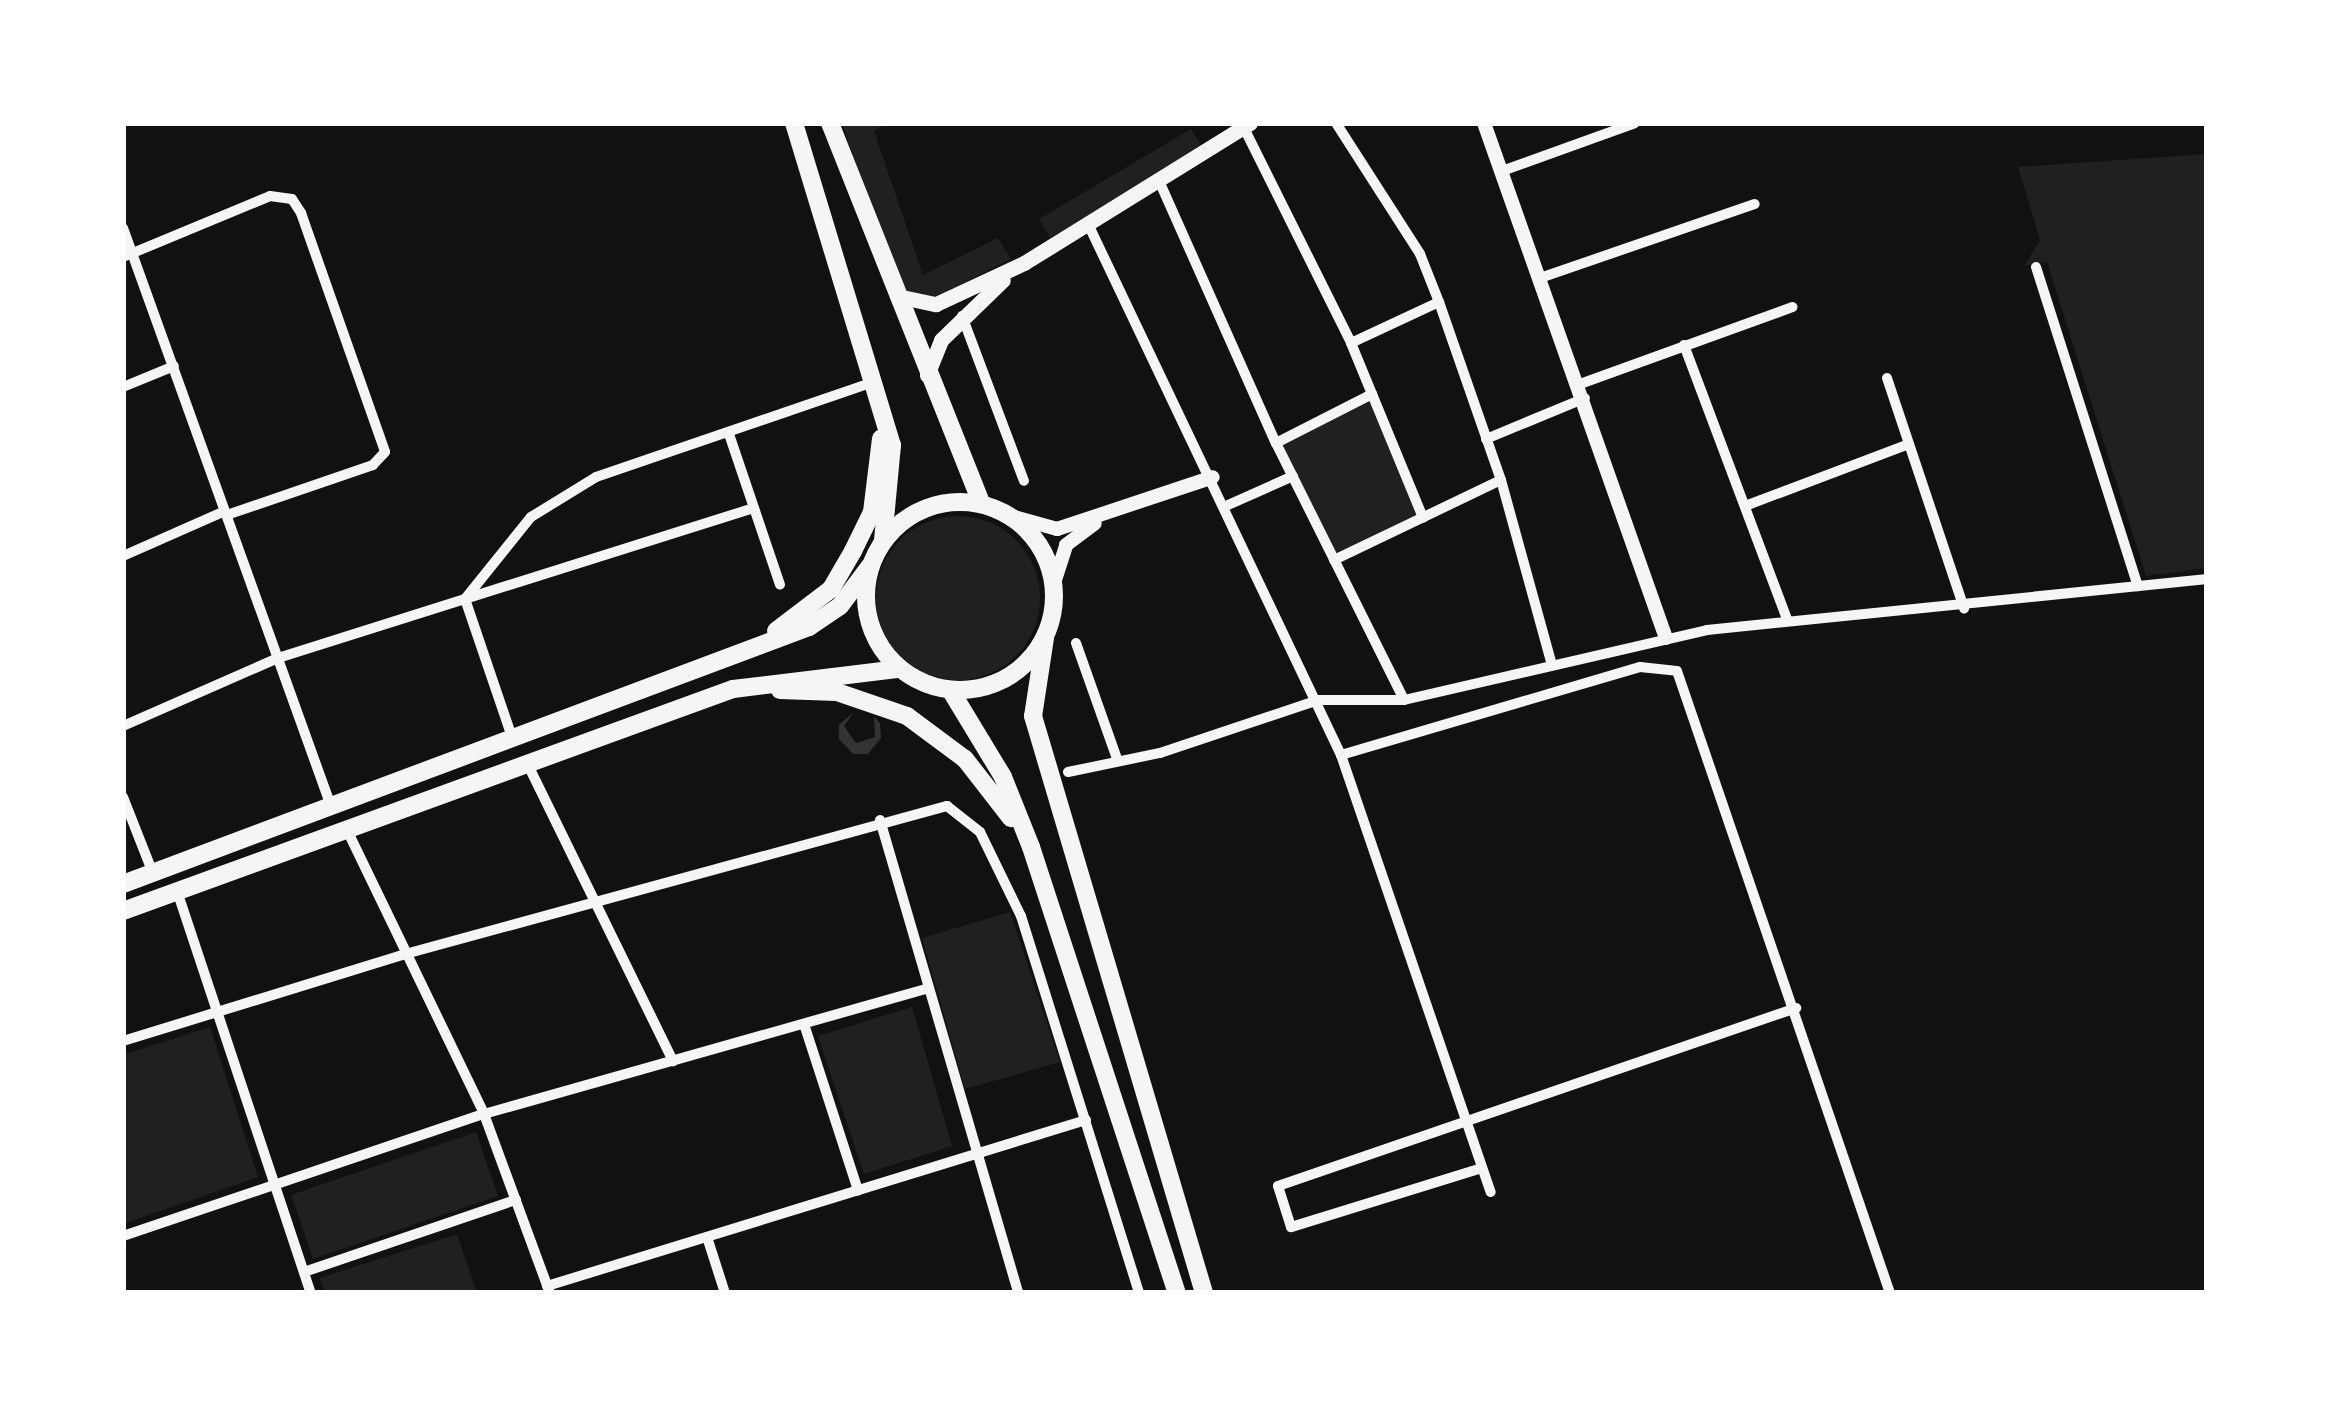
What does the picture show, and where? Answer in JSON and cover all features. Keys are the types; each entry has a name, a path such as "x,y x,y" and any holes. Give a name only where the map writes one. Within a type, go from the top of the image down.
{"highway":[{"path":"123,884 514,743 809,627 840,606 883,541 892,445 794,123"},
{"path":"830,123 893,293 981,503"},
{"path":"729,657 799,617 831,590 854,551 879,472 876,381"},
{"path":"883,541 927,507 981,503 1011,516 1043,550 1054,583 1033,716 1062,830 1204,1293"},
{"path":"870,566 868,622 899,670"},
{"path":"123,911 733,689 819,673 899,670 951,691 1006,680 1045,638"},
{"path":"733,689 837,692 907,716 965,759 1031,847"},
{"path":"951,691 982,736 1031,847 1177,1293"}],"main road":[{"path":"893,293 905,303 936,304 1024,263 1160,183 1246,125"},
{"path":"927,375 941,340 1024,263"}],"street":[{"path":"1336,123 1420,254 1502,480 1552,665"},
{"path":"1484,123 1666,638"},
{"path":"1502,171 1635,123"},
{"path":"1246,125 1351,343 1423,518"},
{"path":"1160,183 1276,443 1404,700"},
{"path":"124,552 373,465 385,445 292,199 270,196 128,255"},
{"path":"1540,278 1755,204"},
{"path":"1089,226 1228,505 1341,755 1491,1192"},
{"path":"123,228 128,255 174,366 331,808"},
{"path":"2036,267 2138,586"},
{"path":"1351,343 1439,302"},
{"path":"1486,439 1684,345 1792,307"},
{"path":"962,316 1024,481"},
{"path":"1684,345 1788,621"},
{"path":"123,387 174,366"},
{"path":"1887,378 1964,608"},
{"path":"465,599 531,518 568,489 876,381"},
{"path":"1276,443 1372,394"},
{"path":"729,434 780,585"},
{"path":"1745,506 1909,444"},
{"path":"1228,505 1292,476"},
{"path":"1011,516 1057,529 1100,520 1213,477"},
{"path":"1334,560 1502,480"},
{"path":"123,726 278,658 753,508"},
{"path":"1054,583 1066,544 1100,520"},
{"path":"1068,772 1160,753 1318,700 1404,700 1666,638 1788,621 1964,608 2207,579"},
{"path":"465,599 514,743"},
{"path":"1076,643 1118,759"},
{"path":"1341,755 1640,667 1671,667 1681,677 1890,1293"},
{"path":"528,765 673,1060"},
{"path":"123,797 153,873"},
{"path":"123,1041 409,953 880,820 947,806 980,832 1021,916 1139,1293"},
{"path":"880,820 1018,1293"},
{"path":"347,830 484,1114 548,1289 1086,1120"},
{"path":"177,891 311,1293"},
{"path":"123,1237 484,1114 926,989"},
{"path":"1482,1168 1292,1227 1278,1186 1796,1008"},
{"path":"804,1024 858,1190"},
{"path":"304,1272 516,1200"},
{"path":"707,1237 725,1293"}],"shaded area":[{"path":"842,123 887,123 874,131 923,275 998,238 1011,259 930,300 899,289"},
{"path":"1191,129 1202,147 1050,238 1039,219"},
{"path":"2207,154 2207,568 2146,576 2047,262 2024,266 2040,240 2018,167"},
{"path":"1372,394 1423,518 1334,560 1276,443"},
{"path":"958,516 989,522 1016,540 1034,567 1040,598 1034,629 1016,656 989,674 958,680 927,674 900,656 882,629 876,598 882,567 900,540 927,522"},
{"path":"854,712 844,726 856,743 875,737 874,717 880,723 881,738 868,754 853,754 839,739 839,725"},
{"path":"1010,912 1060,1062 965,1089 922,938"},
{"path":"912,1007 952,1146 864,1174 818,1036"},
{"path":"210,1027 258,1177 123,1224 123,1055"},
{"path":"476,1132 498,1196 313,1259 291,1195"},
{"path":"457,1234 477,1293 325,1293 320,1278"}]}
